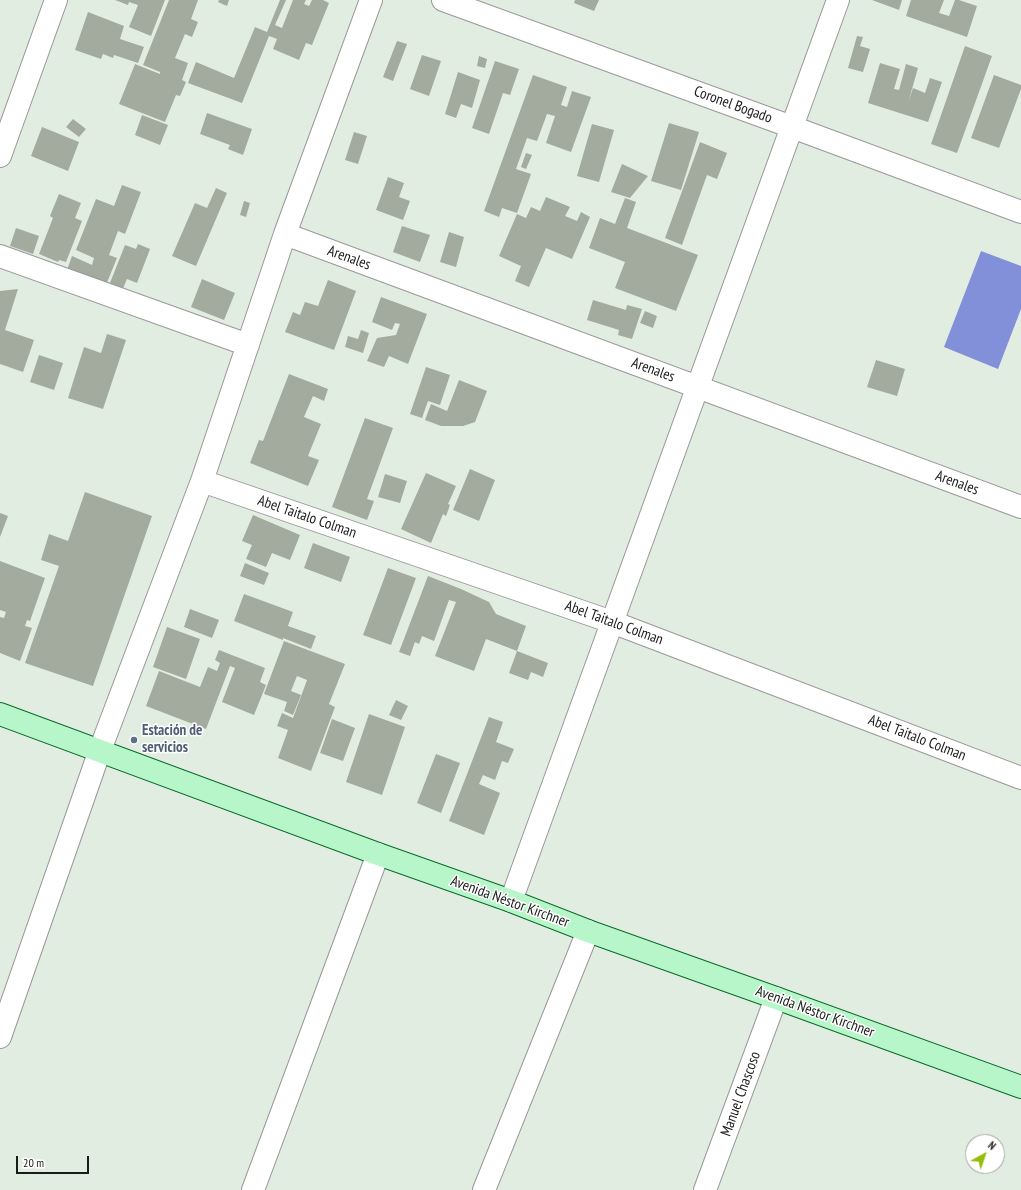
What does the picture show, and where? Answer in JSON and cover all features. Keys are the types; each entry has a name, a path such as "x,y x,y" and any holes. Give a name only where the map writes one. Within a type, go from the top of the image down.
{"main road":[{"name":"Avenida Néstor Kirchner","path":"0,714 378,854 511,901 588,931 1021,1087"}],"street":[{"path":"0,156 56,0"},
{"path":"0,1037 100,750 202,481 285,234 371,0"},
{"name":"Coronel Bogado","path":"443,0 792,126 1021,212"},
{"path":"511,901 838,0"},
{"name":"Arenales","path":"285,234 1021,506"},
{"path":"0,256 248,345"},
{"name":"Abel Taitalo Colman","path":"202,481 612,622 1021,778"},
{"path":"253,1190 378,854"},
{"path":"484,1190 588,931"},
{"name":"Manuel Chascoso","path":"705,1190 776,998"}],"shaded area":[{"path":"981,251 1021,266 1021,309 998,369 944,347"}],"building":[{"path":"115,0 165,0 151,36 129,27 138,5 129,2 128,5"},
{"path":"169,0 198,0 191,19 198,22 192,37 185,34 175,58 188,63 182,80 186,82 180,96 176,95 165,122 119,104 135,64 160,74 160,72 143,65"},
{"path":"219,0 229,0 227,6 218,2"},
{"path":"280,0 286,0 275,25 282,28 293,0 306,0 304,4 309,6 312,0 323,0 329,3 312,45 306,43 299,60 273,49 277,39 269,36 242,103 188,83 196,62 234,78 255,27 267,32"},
{"path":"575,0 599,0 594,11 574,3"},
{"path":"872,0 902,0 899,10"},
{"path":"911,0 944,0 939,13 949,16 955,0 977,6 967,37 906,16"},
{"path":"88,12 124,26 120,39 144,47 138,63 114,55 113,58 103,54 101,59 75,50"},
{"path":"857,36 863,37 860,46 870,49 863,72 848,68"},
{"path":"397,41 407,44 393,81 383,77"},
{"path":"965,46 992,56 957,153 931,144"},
{"path":"422,55 441,61 429,96 410,89"},
{"path":"479,56 487,59 485,68 477,66"},
{"path":"495,61 519,69 510,95 503,93 489,134 472,128"},
{"path":"880,63 900,69 894,89 899,90 906,64 918,68 908,103 913,88 925,93 930,78 942,82 928,122 868,103"},
{"path":"458,72 480,80 472,108 461,104 456,118 445,114"},
{"path":"533,75 567,87 561,105 567,107 572,91 591,97 571,152 546,143 555,116 547,114 537,141 527,138 516,169 531,174 517,213 502,208 499,217 484,211"},
{"path":"994,75 1021,85 1021,89 999,148 971,138"},
{"path":"207,113 252,129 243,155 228,149 230,145 200,134"},
{"path":"142,115 168,125 160,145 135,135"},
{"path":"73,119 86,129 79,137 66,127"},
{"path":"669,123 699,132 681,190 651,181"},
{"path":"592,124 614,130 599,182 577,176"},
{"path":"42,127 79,142 68,171 31,156"},
{"path":"354,132 367,136 358,164 345,160"},
{"path":"700,142 727,153 717,179 707,175 682,245 665,238"},
{"path":"526,153 532,155 526,169 521,167"},
{"path":"622,164 648,176 630,198 611,192"},
{"path":"388,177 404,183 399,197 410,201 403,220 376,210"},
{"path":"122,185 141,192 125,234 118,231 109,255 117,258 106,285 67,270 72,256 92,265 94,258 76,250 96,199 114,206"},
{"path":"216,188 227,193 196,266 172,256 195,203 207,208"},
{"path":"59,194 81,203 75,218 82,221 66,262 59,260 58,262 39,254 53,218 50,216"},
{"path":"546,197 570,207 565,216 577,221 581,212 590,217 572,259 546,248 529,287 515,281 521,266 499,256 517,214 526,218 531,207 540,211"},
{"path":"625,198 636,202 627,228 698,255 676,311 615,288 625,262 589,248 600,218 615,224"},
{"path":"244,201 250,203 246,217 240,215"},
{"path":"402,226 430,235 420,262 393,252"},
{"path":"16,228 39,236 33,254 10,246"},
{"path":"449,232 464,237 456,267 440,262"},
{"path":"138,244 150,249 137,283 127,279 121,293 108,288 125,245 136,249"},
{"path":"202,279 235,293 224,320 191,307"},
{"path":"328,280 356,291 334,350 285,332 293,312 300,315 305,302 318,306"},
{"path":"18,289 5,330 34,340 23,372 0,364 0,291"},
{"path":"381,297 427,314 408,364 389,356 384,367 367,361 377,338 396,335 400,324 395,323 392,330 372,322"},
{"path":"593,300 626,310 627,305 642,309 632,339 618,335 619,330 587,320"},
{"path":"645,311 657,316 653,328 640,323"},
{"path":"361,330 369,333 363,353 345,347 348,336 358,339"},
{"path":"107,334 126,340 103,409 68,398 84,347 101,353"},
{"path":"39,355 63,363 54,390 30,382"},
{"path":"876,360 905,369 897,396 867,387"},
{"path":"426,367 450,375 440,405 428,401 422,418 410,414"},
{"path":"289,374 328,389 324,401 313,396 304,417 321,424 308,456 319,460 308,486 250,463 259,440 263,441"},
{"path":"459,380 487,391 475,422 463,426 441,426 425,420 431,404 447,411"},
{"path":"365,418 393,428 367,499 374,501 367,520 332,507"},
{"path":"470,469 495,480 479,521 453,510"},
{"path":"426,473 456,486 448,504 450,505 446,516 443,514 431,543 401,529"},
{"path":"385,474 407,481 400,503 378,497"},
{"path":"85,492 152,516 93,686 25,663 59,566 41,560 49,534 68,541"},
{"path":"0,513 8,516 0,537"},
{"path":"253,515 300,535 290,560 272,553 266,567 246,559 252,545 242,541"},
{"path":"313,543 350,557 341,582 304,568"},
{"path":"0,561 45,578 30,621 27,620 25,626 32,628 20,661 0,653 0,617 4,618 6,612 0,610"},
{"path":"245,563 269,573 264,585 240,576"},
{"path":"388,568 416,578 391,645 363,635"},
{"path":"428,576 489,602 496,614 526,626 517,651 486,639 474,671 435,656 456,602 449,600 434,641 422,636 419,644 415,642 410,656 399,652"},
{"path":"244,594 293,612 288,626 316,636 311,649 234,621"},
{"path":"190,609 219,620 212,638 184,627"},
{"path":"167,627 200,639 186,679 153,667"},
{"path":"284,641 345,664 329,704 335,707 311,771 278,758 288,730 277,726 282,713 293,718 307,680 297,676 291,691 301,695 293,715 284,711 287,702 264,694"},
{"path":"219,650 265,668 260,682 266,685 254,715 222,702 235,668 230,666 206,729 146,706 159,671 200,687 208,667 217,671 220,663 215,660"},
{"path":"517,651 548,663 543,677 531,672 528,680 509,673"},
{"path":"396,700 408,706 401,720 389,715"},
{"path":"369,714 405,727 382,795 346,782"},
{"path":"489,717 503,722 496,742 514,749 508,763 502,761 495,780 483,775 479,784 500,793 484,835 449,821"},
{"path":"332,719 355,728 343,761 320,753"},
{"path":"436,754 460,763 441,813 417,803"}],"place":[{"name":"Estación de servicios","path":"134,740"}]}
